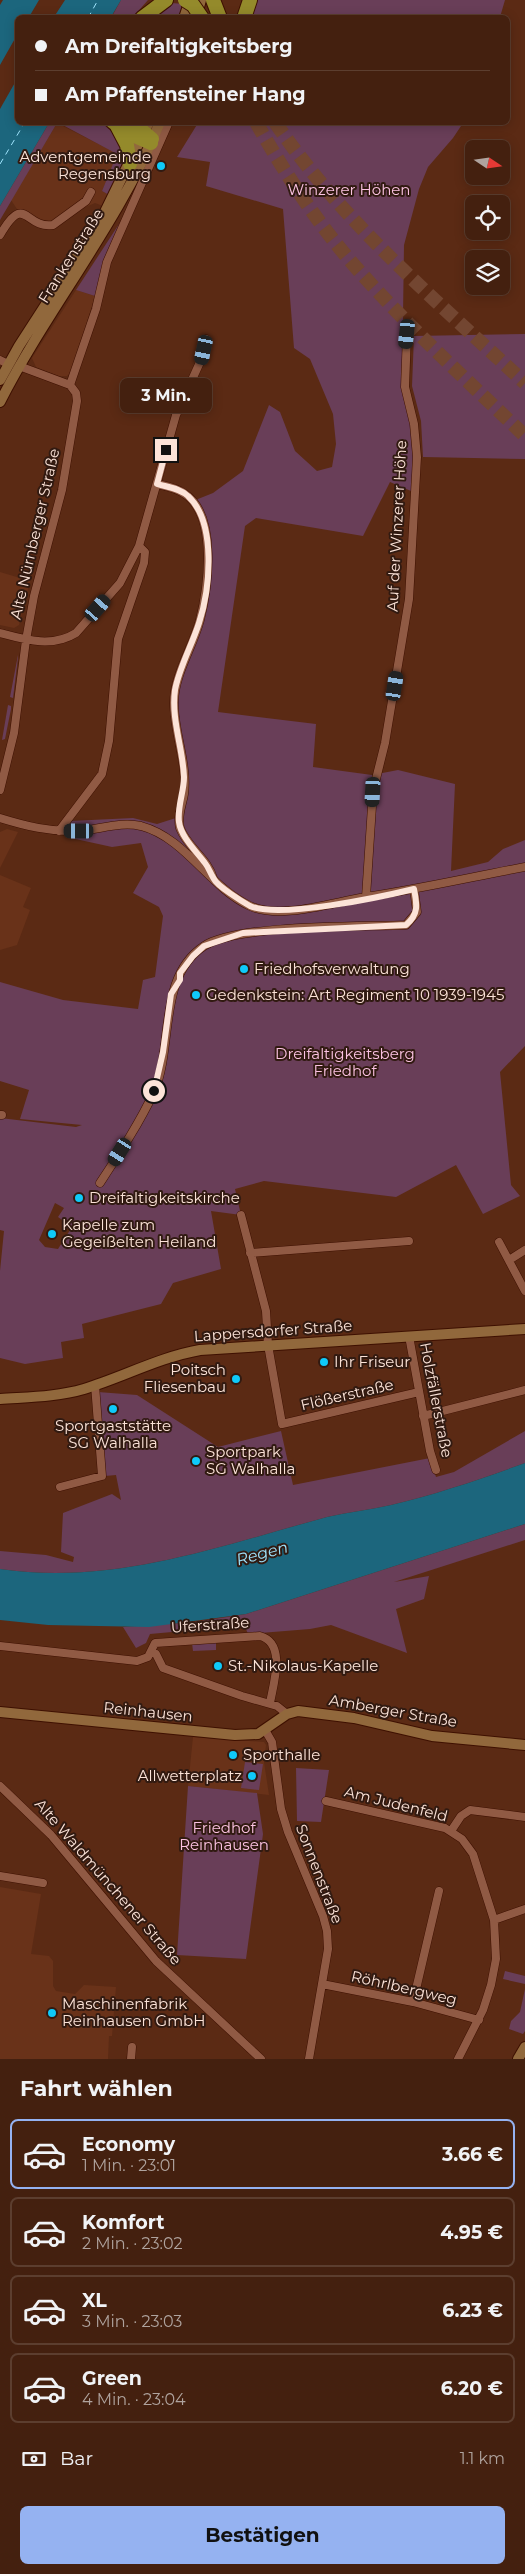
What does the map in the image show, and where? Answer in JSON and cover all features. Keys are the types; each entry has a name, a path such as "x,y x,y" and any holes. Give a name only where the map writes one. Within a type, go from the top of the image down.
{"highway":[{"path":"144,15 155,0"},
{"path":"146,15 166,0"},
{"path":"185,0 193,5 200,15"},
{"path":"200,0 205,15"},
{"path":"214,0 219,15"},
{"path":"245,15 250,0"},
{"path":"115,125 127,145 130,164"},
{"path":"117,125 148,136"},
{"path":"135,125 148,136"}],"street":[{"path":"185,15 190,0"},
{"path":"197,15 200,0"},
{"path":"216,15 223,0"},
{"name":"Frankenstraße","path":"0,380 99,223 130,164 157,125"},
{"path":"9,363 70,385 96,309 107,262 168,125"},
{"name":"Frankenstraße","path":"0,402 9,363 114,217 148,136"},
{"path":"0,235 11,216 15,214 24,215 48,226 53,225 86,201 91,192"},
{"name":"Auf der Winzerer Höhe","path":"366,897 373,792 385,743 409,599 416,457 414,424 405,387 407,334"},
{"path":"0,633 26,640 56,642 76,634 120,583 139,546 176,415 201,360 206,339"},
{"name":"Alte Nürnberger Straße","path":"0,790 14,734 26,640 65,473 77,401 76,393 70,385"},
{"path":"157,484 176,489 193,501 201,516 209,556 200,620 176,688 174,702 184,774 184,793 179,820 181,829 211,870 214,880"},
{"path":"60,831 102,774 110,741 118,639 144,562 145,552 139,546"},
{"path":"0,818 32,828 60,831 123,824 139,825 155,830 171,840 214,880 250,906 263,910 291,910 366,897 381,897 525,867"},
{"path":"100,1183 133,1131 154,1091 163,1052 171,994 180,980 180,973 193,956 212,942 243,933 406,925 417,912 414,889"},
{"path":"241,1216 266,1311 268,1345"},
{"path":"250,1253 409,1241"},
{"path":"499,1242 525,1291"},
{"path":"509,1260 525,1250"},
{"name":"Lappersdorfer Straße","path":"0,1399 66,1393 95,1385 185,1353 268,1345 525,1329"},
{"name":"Holzfällerstraße","path":"409,1336 430,1451 436,1470"},
{"name":"Flößerstraße","path":"268,1345 282,1424 419,1392"},
{"path":"60,1487 102,1476 95,1385"},
{"path":"424,1416 525,1390"},
{"name":"Uferstraße","path":"151,1651 155,1643 217,1637 267,1637 276,1657 270,1703"},
{"path":"0,1646 137,1661 148,1657 151,1651 156,1654 163,1668 242,1696 270,1703 287,1714"},
{"name":"Amberger Straße","path":"287,1714 298,1711 346,1716 432,1736 525,1745"},
{"name":"Reinhausen","path":"0,1712 221,1735 251,1735 266,1730 287,1714"},
{"name":"Sonnenstraße","path":"266,1730 272,1742 280,1799 288,1832 326,1924 328,1949 309,2059"},
{"name":"Alte Waldmünchener Straße","path":"0,1786 50,1834 156,1961 261,2059"},
{"name":"Am Judenfeld","path":"326,1801 451,1831 462,1839 472,1854 494,1920 496,1959 492,1985 479,2020 458,2059"},
{"path":"451,1831 461,1816 470,1810 525,1817"},
{"path":"0,1876 43,1882"},
{"path":"413,2002 439,1891"},
{"path":"494,1920 525,1909"},
{"name":"Röhrlbergweg","path":"322,1984 413,2002 479,2020"},
{"path":"132,2047 132,2059"},
{"path":"518,2059 525,2047"}],"shaded area":[{"path":"56,125 61,125 118,154 102,191 109,195 103,206 95,203 81,209 49,230 23,218 11,200"},
{"path":"76,290 95,296 72,371 67,376 59,376 36,367 32,358"},
{"path":"0,572 30,581 19,625 14,628 0,625"},
{"path":"7,829 18,832 0,868 0,832"},
{"path":"0,875 31,888 23,907 30,910 17,945 0,950"},
{"path":"193,1737 264,1742 266,1745 264,1762 269,1795 188,1786"},
{"path":"0,1887 41,1894 31,1954 49,1956 53,1961 53,1986 56,1991 75,1994 84,1985 116,1987 112,2036 109,2036 108,2059 0,2059"}],"green space":[{"path":"121,0 148,0 135,15 113,15"},
{"path":"257,0 505,0 501,15 252,15"},
{"path":"171,3 185,4 181,15 155,15"},
{"path":"48,125 56,125 0,220 0,206"},
{"path":"63,125 104,125 117,137 123,156 118,176 109,195 102,191 117,154"},
{"path":"197,125 462,125 428,167 419,189 404,245 402,388 411,425 414,457 411,491 390,482 363,536 256,518 245,526 218,712 316,724 313,767 372,775 398,770 455,784 451,871 488,862 503,849 525,840 525,1046 500,1072 511,1185 520,1196 483,1214 456,1165 396,1197 264,1181 235,1189 241,1215 211,1211 221,1269 173,1283 161,1304 82,1324 84,1338 61,1342 63,1358 25,1364 0,1358 0,1271 4,1231 0,1230 0,1118 76,1127 82,1125 20,1119 29,1090 0,1081 0,982 63,1000 138,1009 143,980 155,977 163,916 159,907 133,893 148,867 141,843 112,847 71,838 70,821 133,818 157,824 179,817 184,793 174,702 200,620 207,582 206,538 193,501 213,493 243,471 269,405 280,412 295,451 317,471 332,467 336,444 333,414 310,359 294,348 283,209 206,186 210,162 177,157","holes":["55,1203 64,1208 58,1217 72,1227 58,1249 45,1247 39,1240"]},
{"path":"121,221 95,296 76,290"},
{"path":"525,334 525,459 423,457 421,421 412,386 414,336"},
{"path":"18,655 18,658 13,698 10,697"},
{"path":"8,705 11,706 11,709 5,739 2,740"},
{"path":"98,1392 137,1395 218,1447 281,1431 293,1485 430,1458 436,1477 454,1472 525,1431 525,1463 408,1501 327,1517 206,1551 166,1560 125,1568 84,1572 42,1573 0,1569 0,1551 46,1555 73,1562 74,1557 61,1552 63,1513 112,1494 121,1500 116,1475 105,1476"},
{"path":"525,1524 525,1540 394,1582 429,1576 424,1599 396,1609 407,1653 331,1625 310,1629 248,1634 246,1629 247,1620 194,1630 150,1634 146,1643 136,1648 123,1627 195,1622 246,1614"},
{"path":"216,1641 216,1650 193,1651 192,1643"},
{"name":"Allwetterplatz","path":"245,1762 263,1764 259,1790 241,1788"},
{"path":"296,1768 329,1770 321,1822 297,1821"},
{"name":"Friedhof Reinhausen","path":"188,1786 257,1793 263,1834 246,1959 177,1955"},
{"path":"505,1971 525,1976 525,1984 503,1979"},
{"path":"525,1989 525,2031 523,2034 509,2029 511,2021 520,2012"}],"water":[{"path":"3,0 39,0 30,15 15,15 15,39 0,65 0,5"},
{"path":"65,0 121,0 112,15 55,15"},
{"path":"15,83 15,125 48,125 0,206 0,109"},
{"name":"Regen","path":"525,1463 525,1524 246,1614 149,1627 48,1625 0,1620 0,1569 42,1573 84,1572 125,1568 166,1560 206,1551 327,1517 408,1501"}],"ferry route":[{"path":"90,15 98,0"},
{"path":"0,164 23,125"}],"tunnel":[{"path":"258,125 301,196 353,264 415,330 525,436"},
{"path":"277,125 330,194 392,260 525,383"}],"place":[{"name":"Adventgemeinde Regensburg","path":"161,166"},
{"name":"Friedhofsverwaltung","path":"244,969"},
{"name":"Gedenkstein: Art Regiment 10 1939-1945","path":"196,995"},
{"name":"Dreifaltigkeitskirche","path":"79,1198"},
{"name":"Kapelle zum Gegeißelten Heiland","path":"52,1234"},
{"name":"Ihr Friseur","path":"324,1362"},
{"name":"Poitsch Fliesenbau","path":"236,1379"},
{"name":"Sportgaststätte SG Walhalla","path":"113,1409"},
{"name":"Sportpark SG Walhalla","path":"196,1461"},
{"name":"St.-Nikolaus-Kapelle","path":"218,1666"},
{"name":"Sporthalle","path":"233,1755"},
{"name":"Allwetterplatz","path":"252,1776"},
{"name":"Maschinenfabrik Reinhausen GmbH","path":"52,2013"}],"route":[{"path":"154,1091 171,1007 171,994 180,980 180,973 193,956 204,946 220,939 243,933 406,925 417,912 414,889 381,897 366,897 291,910 263,910 250,906 214,880 211,870 181,829 179,812 184,793 184,774 174,702 176,688 200,620 207,582 209,556 201,516 193,501 187,494 157,484 166,450"}],"park label":[{"name":"Winzerer Höhen","path":"349,190"},
{"name":"Dreifaltigkeitsberg Friedhof","path":"345,1062"}]}
